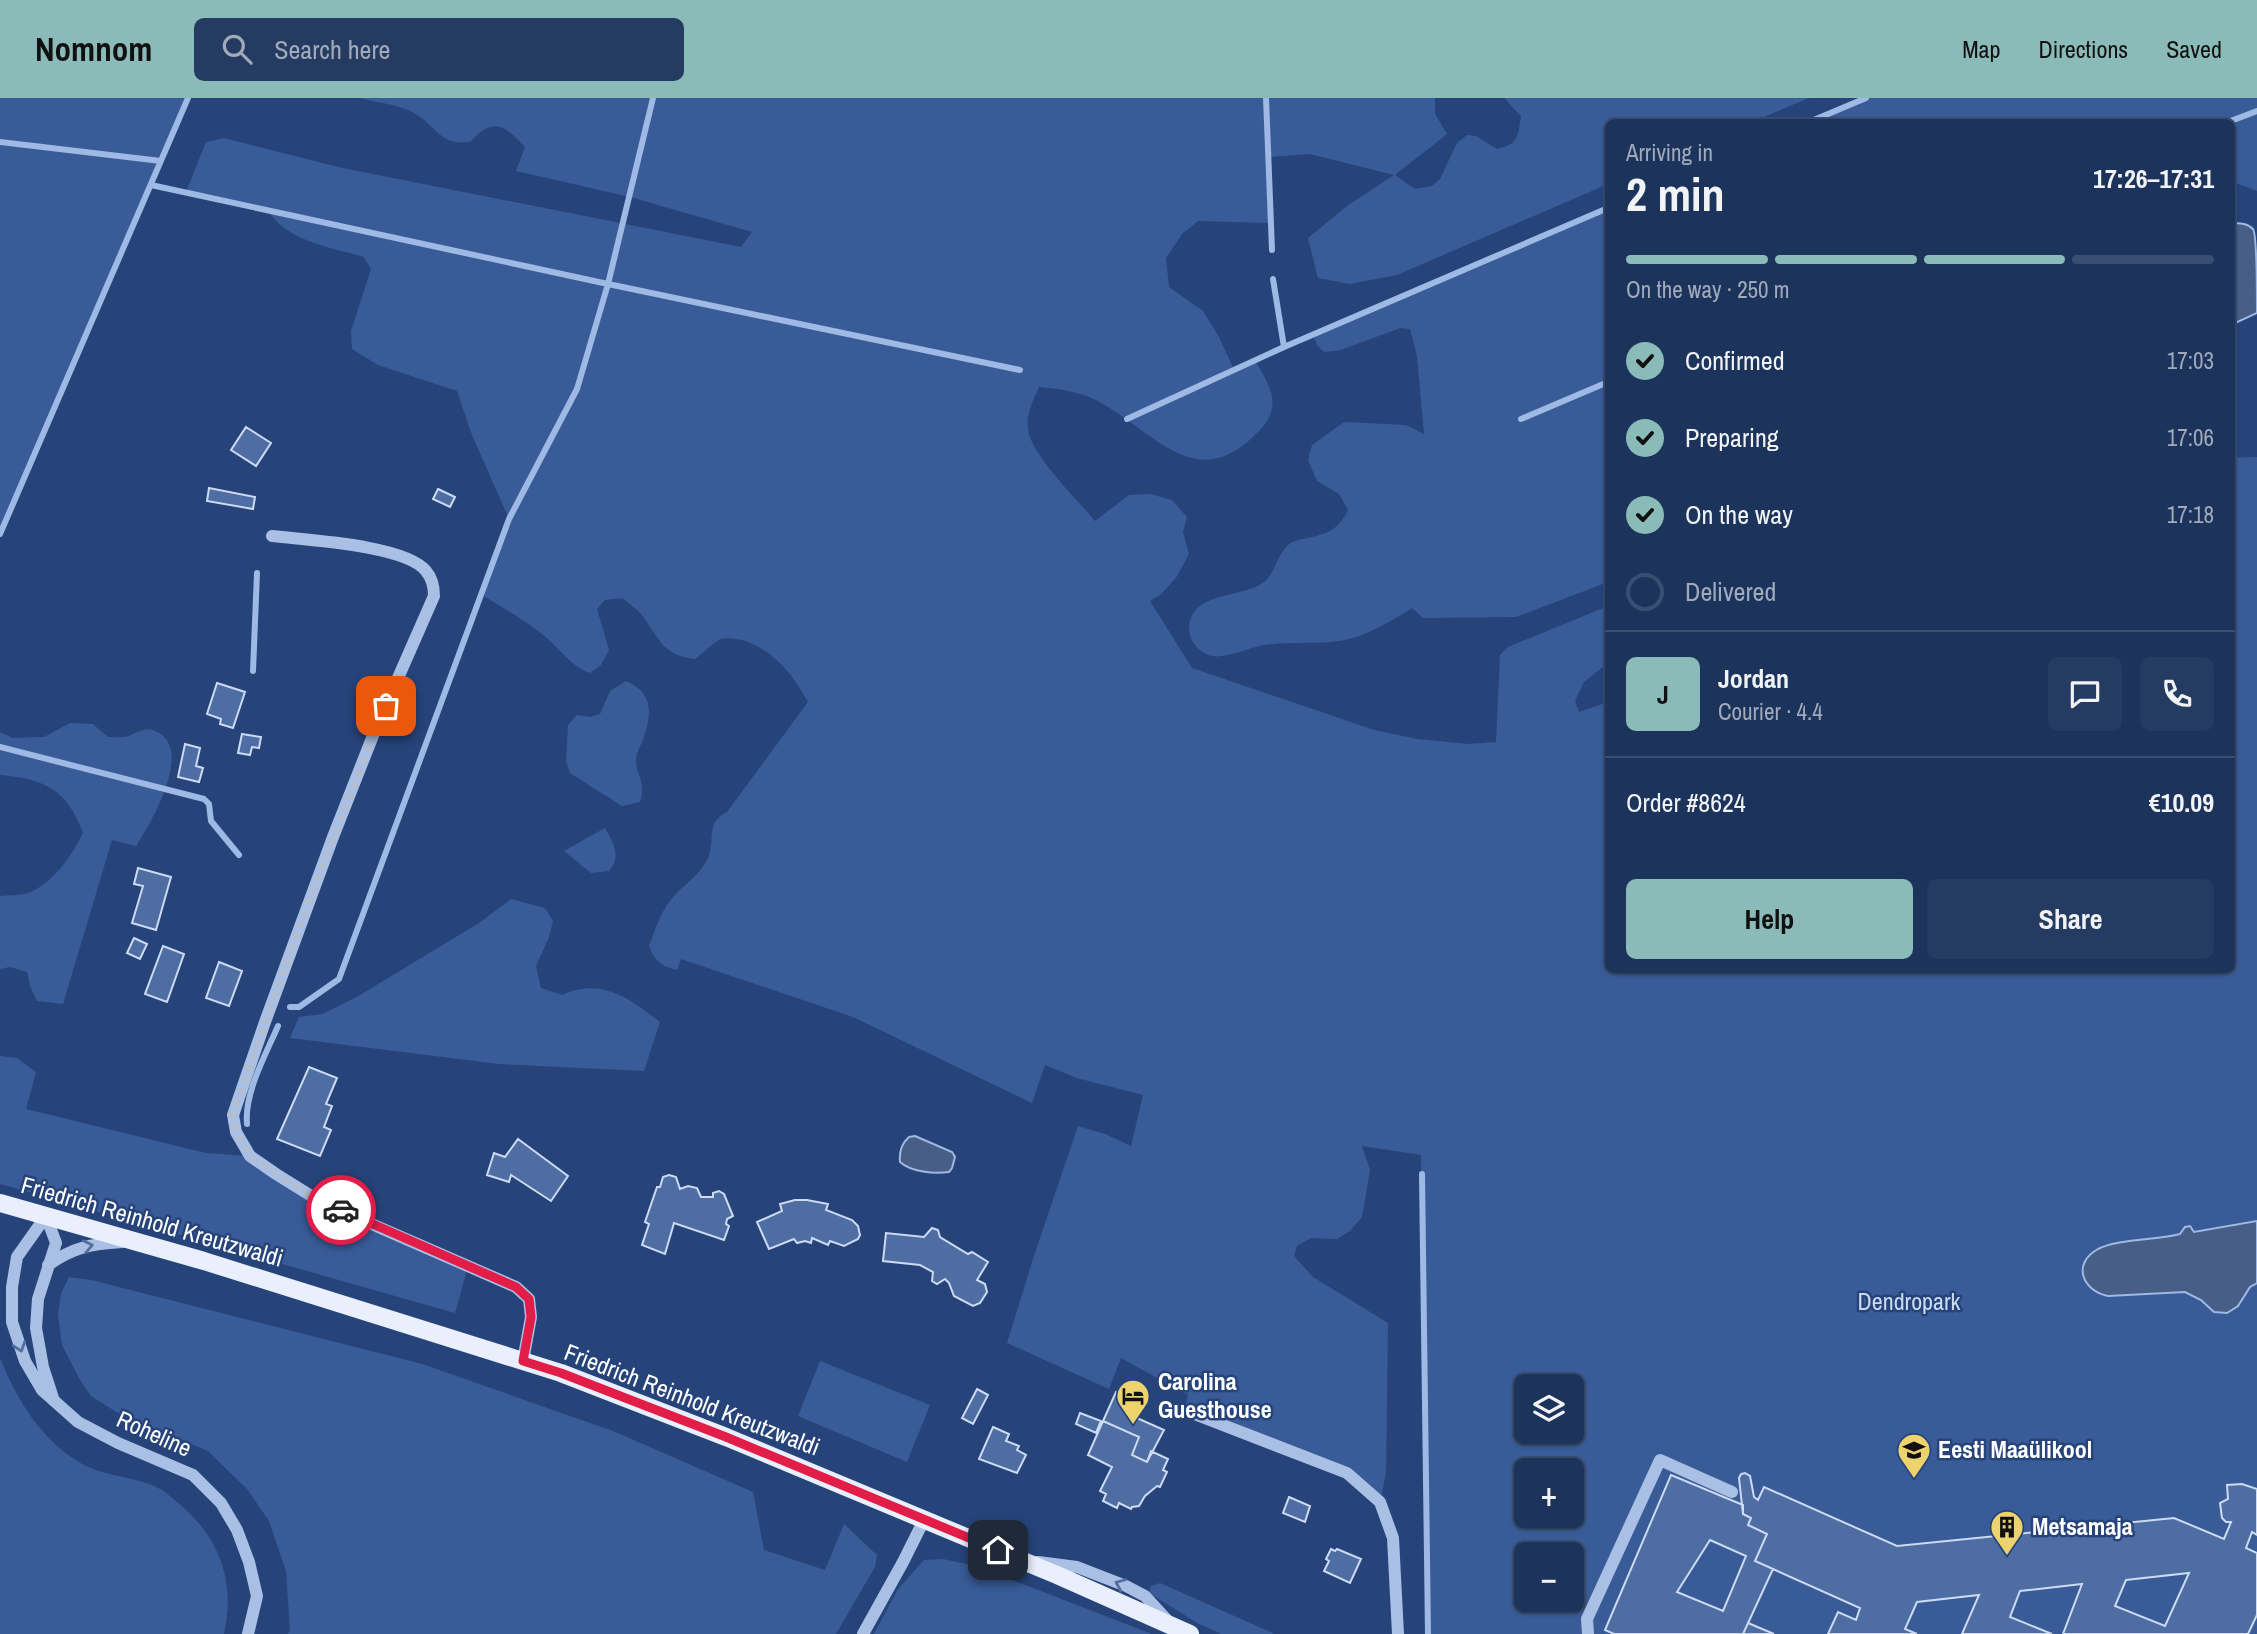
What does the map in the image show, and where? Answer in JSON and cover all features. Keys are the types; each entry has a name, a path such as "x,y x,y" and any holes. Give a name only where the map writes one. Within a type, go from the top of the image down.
{"main road":[{"name":"Friedrich Reinhold Kreutzwaldi","path":"0,1203 134,1241 561,1373 726,1437 1190,1634"}],"street":[{"path":"272,536 376,550 407,557 425,569 433,584 434,596 376,728 265,1022 233,1115 236,1132 250,1156 321,1202 516,1287 529,1299 531,1317 523,1361"},
{"path":"47,1216 56,1243 38,1299 36,1328 43,1367 54,1401"},
{"name":"Roheline","path":"47,1216 17,1257 12,1287 12,1322 25,1361 42,1390 78,1422 194,1475 221,1503 237,1530 257,1596 248,1634"},
{"path":"48,1265 66,1253 88,1245 134,1241"},
{"path":"1184,1410 1347,1473 1380,1503 1393,1538 1398,1634"},
{"path":"1588,1634 1587,1619 1660,1460 1732,1492"},
{"path":"863,1634 924,1520"}],"green space":[{"path":"0,98 188,98 0,534"},
{"name":"Dendropark","path":"360,98 1435,98 1435,114 1447,134 1395,175 1415,189 1432,186 1440,179 1457,143 1467,135 1476,136 1497,149 1513,142 1518,134 1521,116 1504,98 1809,98 1759,119 1605,119 1605,185 1397,275 1350,284 1318,278 1308,238 1347,206 1394,175 1310,154 1269,157 1271,223 1198,221 1182,234 1166,258 1169,287 1203,311 1234,370 1255,360 1272,396 1271,414 1258,432 1235,451 1214,459 1195,459 1157,441 1096,400 1075,392 1039,387 1029,413 1028,429 1037,451 1095,521 1129,495 1150,494 1172,500 1187,517 1183,532 1189,554 1176,578 1160,595 1150,601 1192,668 1374,730 1417,739 1468,744 1496,742 1500,655 1508,647 1605,607 1605,665 1584,682 1575,701 1579,712 1605,703 1605,973 2235,973 2235,458 2257,457 2257,1634 1428,1634 1421,1155 1362,1146 1370,1170 1362,1217 1350,1231 1337,1239 1311,1238 1297,1246 1294,1256 1313,1277 1388,1323 1386,1473 1380,1502 1347,1473 1184,1410 1188,1395 1121,1358 1109,1389 1007,1343 1078,1126 1131,1146 1143,1095 1077,1078 1045,1065 1032,1103 853,1017 681,959 677,970 659,962 649,946 663,911 706,862 716,820 727,812 808,702 802,691 789,672 773,656 742,640 721,639 695,659 676,654 664,646 642,615 623,598 605,600 597,609 609,650 601,665 590,673 571,661 528,624 482,595 509,519 472,435 457,391 378,365 352,349 351,331 371,269 364,257 298,236 276,221 268,210 186,192 206,142 224,138 338,167 741,247 752,232 630,197 516,171 525,147 504,129 498,126 485,129 470,142 451,141 409,110"},
{"path":"1866,98 2257,98 2257,191 2235,183 2235,119 1816,119"},
{"path":"1605,209 1605,583 1516,617 1423,618 1412,608 1388,623 1345,640 1264,645 1217,656 1209,655 1198,648 1190,635 1190,621 1195,611 1215,599 1261,584 1270,575 1287,546 1292,542 1327,532 1337,526 1345,516 1348,510 1339,494 1317,481 1308,460 1312,445 1344,422 1406,425 1424,434 1417,356 1410,329 1400,328 1341,350 1324,352 1312,335"},
{"path":"626,681 646,697 649,711 647,728 636,756 642,795 640,802 622,806 570,773 566,762 568,725 577,715 590,717 600,714 610,691"},
{"path":"70,723 93,724 108,737 124,737 143,730 155,731 167,740 171,753 171,769 159,805 136,846 112,840 63,1004 37,1001 27,972 10,967 0,969 0,896 28,893 46,883 67,859 83,833 69,806 52,789 29,780 0,775 0,732 13,738 44,737"},
{"path":"605,828 615,850 615,860 609,871 591,873 564,851"},
{"path":"511,899 545,908 553,921 536,966 541,988 562,995 589,988 602,989 626,998 660,1022 644,1071 499,1064 290,1038 299,1017 322,1014 355,998 479,923"},
{"path":"0,1056 17,1058 36,1072 26,1109 206,1153 250,1156 276,1174 468,1266 455,1313 0,1184"},
{"path":"69,1277 91,1280 422,1364 613,1431 753,1492 764,1550 825,1570 844,1524 877,1555 875,1567 836,1634 288,1634 290,1630 286,1571 269,1521 247,1489 208,1451 118,1413 91,1396 80,1380 62,1345 58,1314 61,1294"},
{"path":"0,1358 14,1389 33,1419 69,1456 93,1469 152,1485 192,1515 204,1530 221,1561 228,1596 224,1634 0,1634"},
{"path":"820,1361 930,1405 907,1462 798,1416"},
{"path":"943,1559 976,1566 1152,1634 874,1634 898,1589 924,1560"},
{"path":"1160,1583 1275,1634 1222,1634 1199,1624 1149,1593 1151,1586"}],"shaded area":[{"path":"2235,223 2246,224 2253,229 2257,313 2235,323"},
{"path":"915,1136 952,1152 955,1157 949,1172 923,1171 900,1162 902,1145 909,1137"},
{"path":"2257,1221 2257,1283 2250,1287 2238,1306 2227,1313 2214,1312 2201,1300 2185,1292 2108,1296 2092,1289 2084,1276 2085,1262 2090,1255 2106,1246 2180,1234 2185,1227 2190,1226 2194,1232"}],"building":[{"path":"246,427 271,443 256,466 231,450"},
{"path":"209,488 255,497 253,509 207,501"},
{"path":"438,489 455,497 450,507 433,499"},
{"path":"217,683 245,692 233,728 220,724 221,719 207,714"},
{"path":"242,734 261,737 259,748 252,747 250,755 238,753"},
{"path":"185,744 200,748 196,766 203,768 199,782 178,777"},
{"path":"138,868 171,877 156,930 132,923 143,886 134,884"},
{"path":"134,938 147,944 140,959 127,953"},
{"path":"163,946 184,954 167,1002 145,994"},
{"path":"219,962 242,971 229,1006 206,998"},
{"path":"309,1067 337,1078 326,1104 332,1106 324,1127 331,1130 320,1156 277,1139"},
{"path":"518,1139 568,1176 551,1201 511,1175 509,1182 487,1175 494,1153 505,1157"},
{"path":"663,1177 676,1177 680,1189 688,1186 697,1188 701,1197 713,1197 713,1193 719,1191 724,1194 733,1216 727,1219 726,1224 729,1226 724,1240 674,1223 665,1254 642,1245 649,1224 645,1222 657,1187 660,1187"},
{"path":"795,1200 828,1204 826,1210 852,1220 858,1226 858,1239 844,1246 830,1241 828,1245 812,1238 811,1243 797,1243 794,1239 769,1249 757,1222 782,1211 780,1204"},
{"path":"932,1228 938,1230 940,1237 968,1254 972,1252 988,1262 977,1280 985,1284 987,1292 980,1303 973,1306 954,1296 945,1279 937,1284 932,1281 933,1272 920,1265 883,1261 886,1233 924,1237"},
{"path":"977,1389 988,1395 973,1424 962,1418"},
{"name":"Carolina Guesthouse","path":"1116,1392 1136,1401 1130,1415 1164,1430 1147,1462 1132,1455 1139,1437 1103,1421"},
{"path":"1080,1413 1101,1421 1096,1433 1076,1424"},
{"path":"1103,1421 1139,1437 1132,1455 1147,1462 1151,1451 1168,1459 1163,1470 1167,1472 1160,1487 1157,1486 1145,1496 1139,1506 1131,1509 1119,1503 1117,1508 1103,1501 1106,1494 1100,1491 1112,1467 1088,1455"},
{"path":"993,1427 1009,1434 1006,1441 1019,1446 1017,1450 1026,1455 1017,1473 979,1459"},
{"name":"Metsamaja","path":"1741,1474 1750,1476 1754,1497 1758,1500 1764,1487 1897,1546 2174,1518 2224,1539 2231,1522 2222,1518 2220,1503 2228,1499 2227,1485 2242,1484 2257,1489 2257,1535 2252,1532 2246,1548 2257,1553 2257,1615 2248,1634 2063,1634 2082,1584 2020,1591 2010,1617 2052,1634 1962,1634 1979,1595 1917,1602 1905,1629 1917,1634 1828,1634 1838,1612 1856,1620 1860,1608 1755,1561 1767,1534 1748,1525 1751,1518 1743,1514 1739,1478","holes":["2189,1573 2165,1626 2115,1606 2126,1580"]},
{"path":"1671,1475 1743,1505 1743,1514 1751,1518 1748,1525 1767,1534 1755,1561 1773,1569 1743,1634 1614,1634 1605,1630","holes":["1710,1540 1746,1556 1723,1611 1677,1592"]},
{"path":"1289,1497 1310,1506 1305,1522 1283,1513"},
{"path":"1331,1549 1361,1559 1350,1583 1324,1571"},
{"path":"1748,1623 1774,1634 1743,1634"}],"waterway":[{"path":"0,534 188,98"},
{"path":"290,1007 299,1007 339,979 509,519 577,389 608,284 653,98"},
{"path":"1266,98 1272,250"},
{"path":"1816,119 1866,98"},
{"path":"2235,119 2257,111"},
{"path":"0,142 161,161"},
{"path":"151,185 1020,370"},
{"path":"1284,347 1605,209"},
{"path":"1127,419 1284,347 1273,279"},
{"path":"1521,419 1605,383"},
{"path":"253,671 257,573"},
{"path":"0,747 204,799 209,804 211,821 239,855"},
{"path":"247,1124 252,1087 278,1026"},
{"path":"1422,1174 1428,1634"}],"way so far":[{"path":"341,1210 321,1202 250,1156 236,1132 233,1115 308,904 386,706"}],"place":[{"name":"Carolina Guesthouse","path":"1133,1426"},
{"name":"Eesti Maaülikool","path":"1914,1480"},
{"name":"Metsamaja","path":"2007,1557"}],"route":[{"path":"341,1210 516,1287 529,1299 531,1317 523,1361 726,1437 998,1550"}]}
